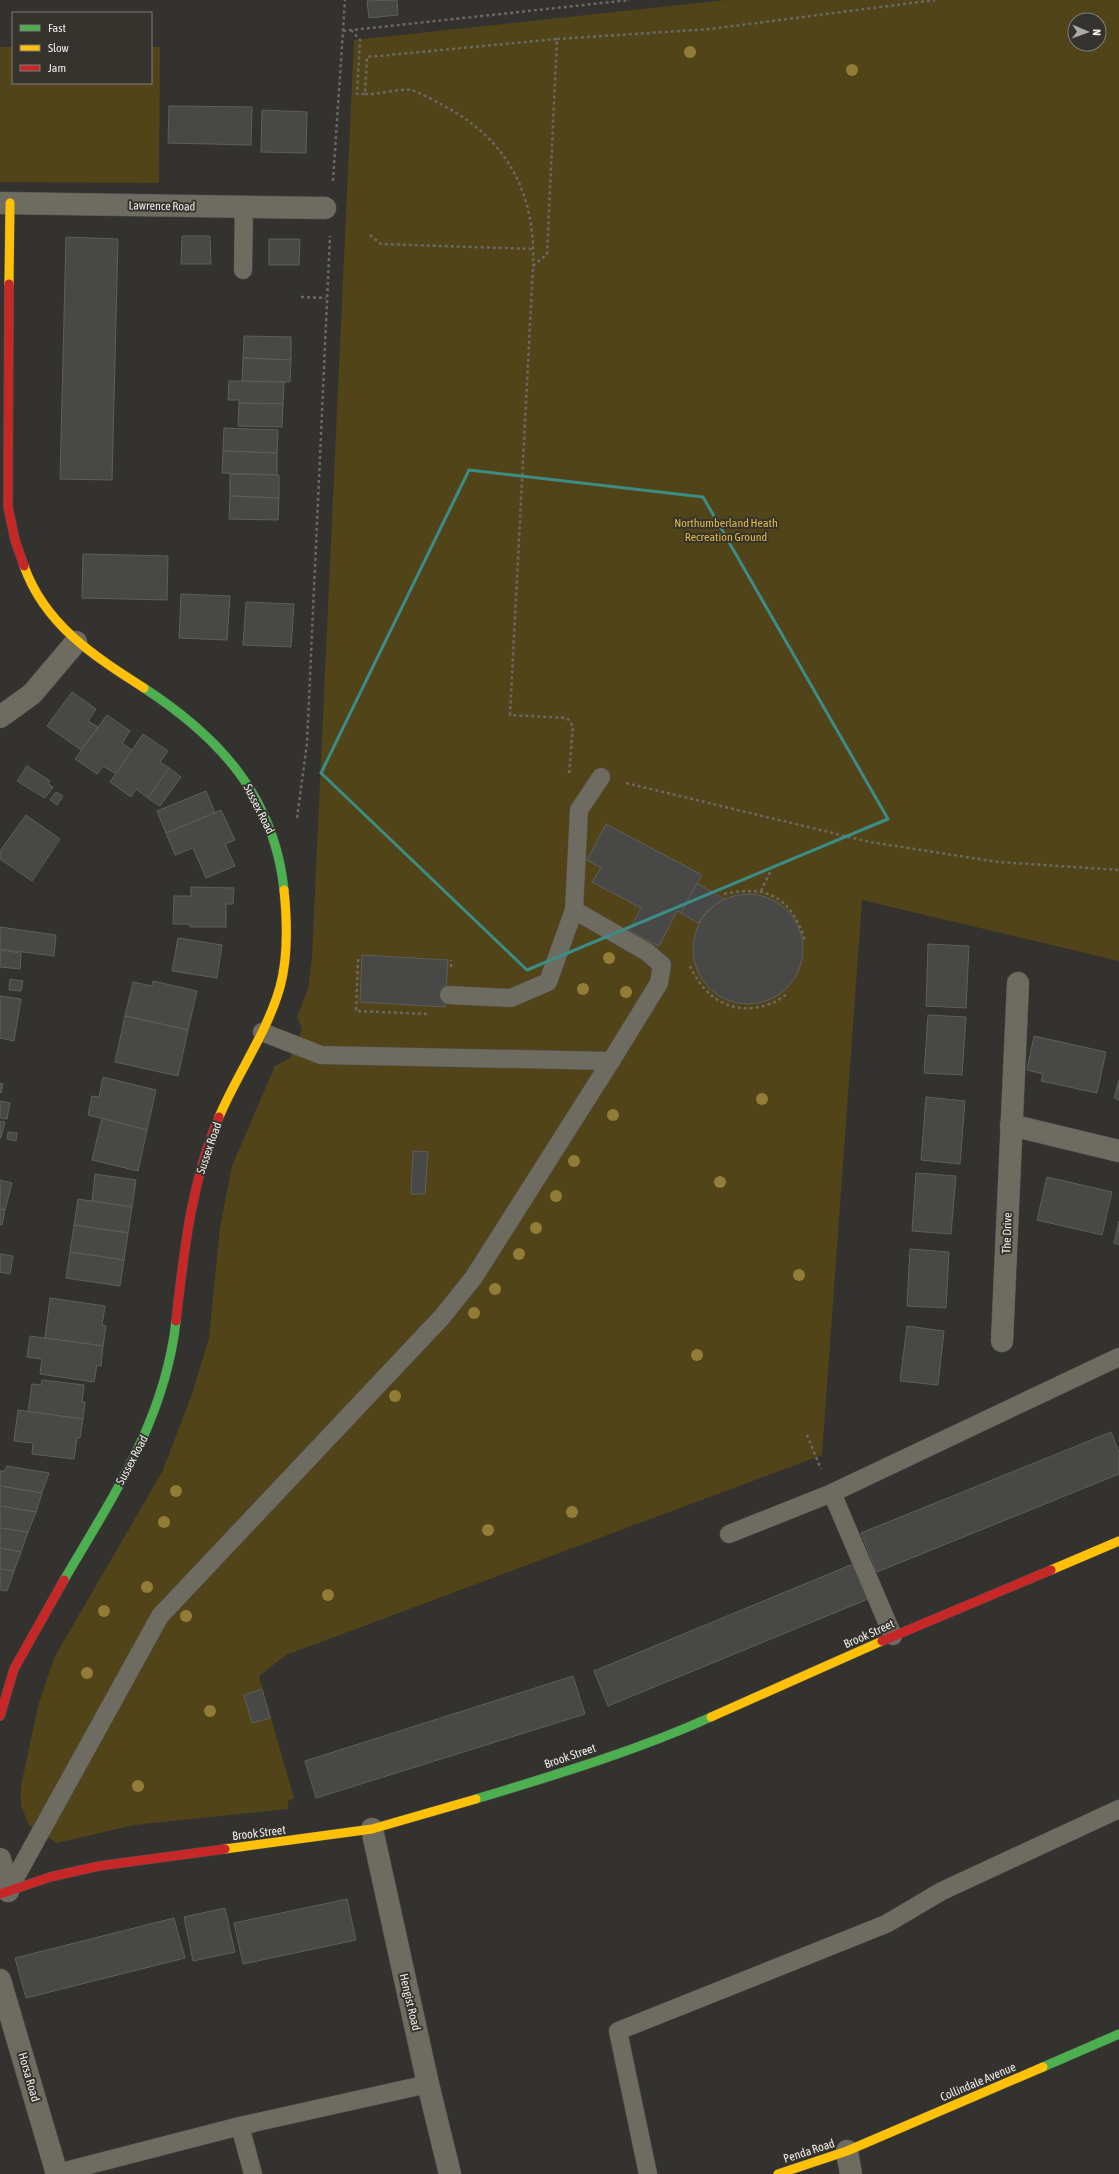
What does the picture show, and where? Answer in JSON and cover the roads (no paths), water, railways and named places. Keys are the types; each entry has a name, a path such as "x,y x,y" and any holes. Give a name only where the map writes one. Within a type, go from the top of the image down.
{"street":[{"name":"Lawrence Road","path":"5,204 325,208"},
{"name":"Sussex Road","path":"0,1716 14,1669 139,1450 155,1414 167,1373 180,1277 196,1185 216,1124 262,1032 281,986 287,929 282,867 275,839 264,813 242,777 214,740 182,713 76,642 46,609 26,574 16,548 8,507 5,204"},
{"path":"0,717 32,694 76,642"},
{"name":"The Drive","path":"1002,1341 1018,983"},
{"path":"1011,1125 1119,1151"},
{"name":"Brook Street","path":"4,1892 50,1877 99,1866 372,1829 419,1817 543,1778 680,1731 894,1636 1119,1541"},
{"name":"Hengist Road","path":"372,1829 428,2084 450,2174"},
{"path":"0,1859 4,1892"},
{"name":"Horsa Road","path":"0,1980 56,2174"},
{"name":"Collindale Avenue","path":"847,2151 1119,2034"},
{"path":"847,2151 851,2174"},
{"name":"Penda Road","path":"778,2174 847,2151"}],"lane":[{"path":"243,270 244,207"},
{"path":"449,995 511,998 548,982 574,910 579,810 601,777"},
{"path":"4,1892 160,1616 442,1317 474,1277 659,983 662,965 647,952 574,910"},
{"path":"262,1032 321,1056 611,1061"},
{"path":"729,1534 832,1493 1119,1357"},
{"path":"832,1493 894,1636"},
{"path":"648,2174 618,2031 886,1924 942,1892 1119,1809"},
{"path":"56,2174 240,2126 428,2084"},
{"path":"240,2126 253,2174"}],"park label":[{"name":"Northumberland Heath Recreation Ground","path":"726,530"}]}
